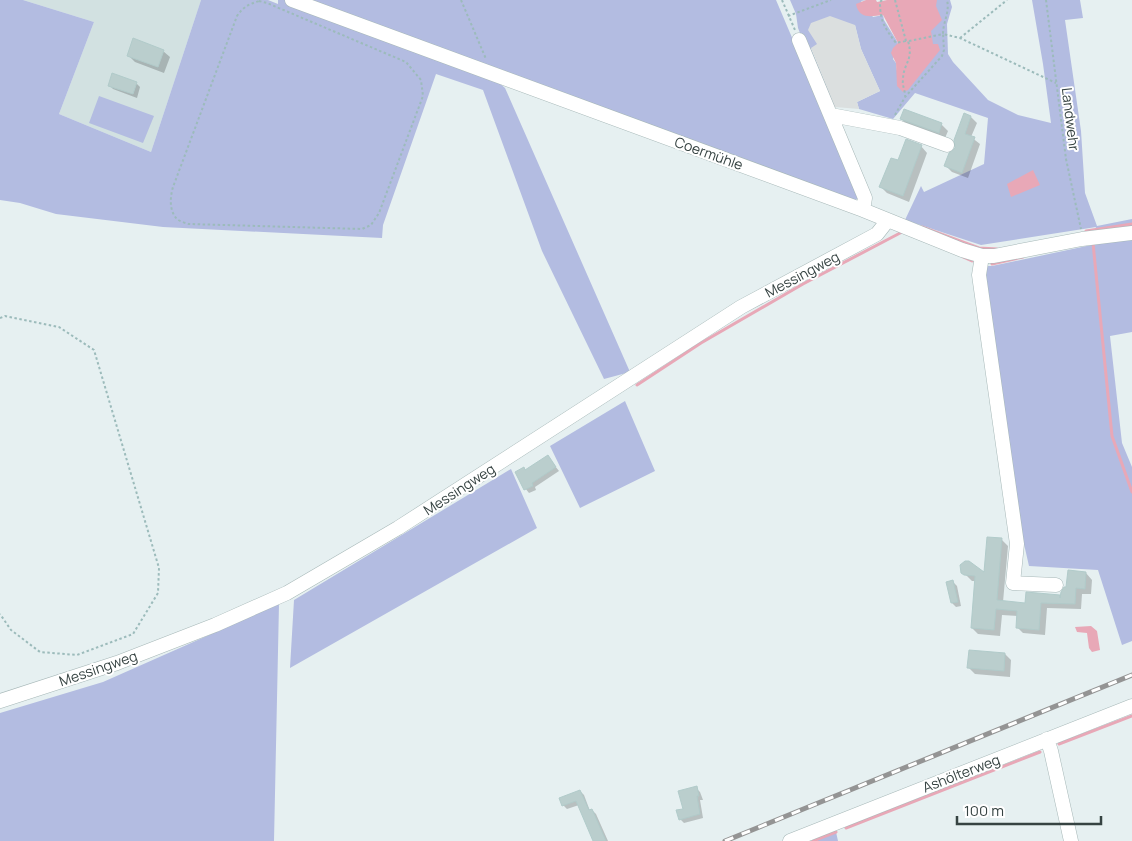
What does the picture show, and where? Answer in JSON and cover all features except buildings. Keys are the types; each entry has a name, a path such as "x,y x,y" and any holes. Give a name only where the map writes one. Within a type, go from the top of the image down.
{"street":[{"name":"Coermühle","path":"292,0 863,210 962,250 982,256 1006,255 1082,239 1132,233"},
{"path":"799,40 865,198 863,210"},
{"path":"831,115 900,128 947,145"},
{"name":"Messingweg","path":"0,701 116,663 215,625 287,593 398,528 741,307 877,234 888,220"},
{"path":"982,256 979,275 1017,544 1014,583 1056,586"},
{"name":"Ashölterweg","path":"790,841 1132,706"},
{"path":"1047,739 1071,841"}],"path":[{"path":"461,0 486,58 486,71"},
{"path":"782,0 799,40"},
{"path":"788,16 831,0"},
{"path":"895,0 911,54 903,80 905,97"},
{"path":"888,126 905,97 942,56 944,50 943,26 949,9 947,0"},
{"path":"960,38 1007,0"},
{"name":"Landwehr","path":"1046,0 1066,159 1082,239"},
{"path":"259,1 267,3 406,62 421,80 423,96 379,213 371,225 362,229 188,224 177,220 173,211 170,199 173,187 237,16 242,8 250,3 259,1"},
{"path":"881,1 880,15 883,25 896,43 943,34 960,38 1056,83"},
{"path":"0,318 5,316 59,327 94,350 159,568 158,593 134,634 77,655 40,652 11,630 0,614"}],"shaded area":[{"path":"0,0 23,0 94,22 59,114 151,152 201,0 268,0 278,4 278,0 292,0 486,71 505,88 630,372 604,379 542,251 483,90 436,74 383,225 382,238 163,227 56,214 20,203 0,200"},
{"path":"23,0 201,0 151,152 59,114 94,22"},
{"path":"310,0 776,0 859,195 853,201"},
{"path":"790,0 866,0 861,1 873,17 883,15 898,43 893,59 896,63 897,71 931,30 932,0 950,0 952,7 947,24 948,54 953,62 988,100 1018,115 1051,123 1032,0 1080,0 1083,18 1065,20 1081,131 1085,193 1097,226 1132,219 1132,228 1094,232 1096,227 981,245 905,220 921,186 924,192 984,164 988,118 915,93 893,119 859,109 857,102 880,91 861,49 855,25 811,49 835,107 824,94 798,28 796,14"},
{"path":"866,0 876,0 877,2 887,0 937,0 936,6 942,20 931,31 933,44 938,44 940,50 908,90 903,92 897,86 896,63 891,53 898,43 883,15 867,16 860,13 858,9 856,4"},
{"path":"830,16 855,25 861,49 880,91 857,102 859,109 835,107 811,48 817,44 808,30 811,23"},
{"path":"99,96 154,116 143,143 89,123"},
{"path":"1033,170 1040,185 1011,197 1007,184"},
{"path":"1132,240 1132,332 1110,336 1122,443 1132,467 1132,641 1122,645 1098,570 1029,566 1018,518 980,266 992,266 1101,243"},
{"path":"625,401 655,471 580,508 550,446"},
{"path":"511,469 537,528 290,668 294,600"},
{"path":"279,604 274,841 0,841 0,713 103,682"},
{"path":"1091,626 1097,631 1100,650 1092,652 1089,648 1087,633 1077,632 1075,627"},
{"path":"836,832 838,841 816,841"}],"waterway":[{"path":"1086,231 1132,224"},
{"path":"922,227 979,248 997,249"},
{"path":"637,385 701,343 803,284 902,232"},
{"path":"1093,243 1112,436 1132,492"},
{"path":"963,257 972,261"},
{"path":"992,264 1023,257"},
{"path":"1059,744 1132,716"},
{"path":"846,828 1040,752"},
{"path":"813,841 836,832"}],"railway":[{"path":"725,841 1132,675"}]}
